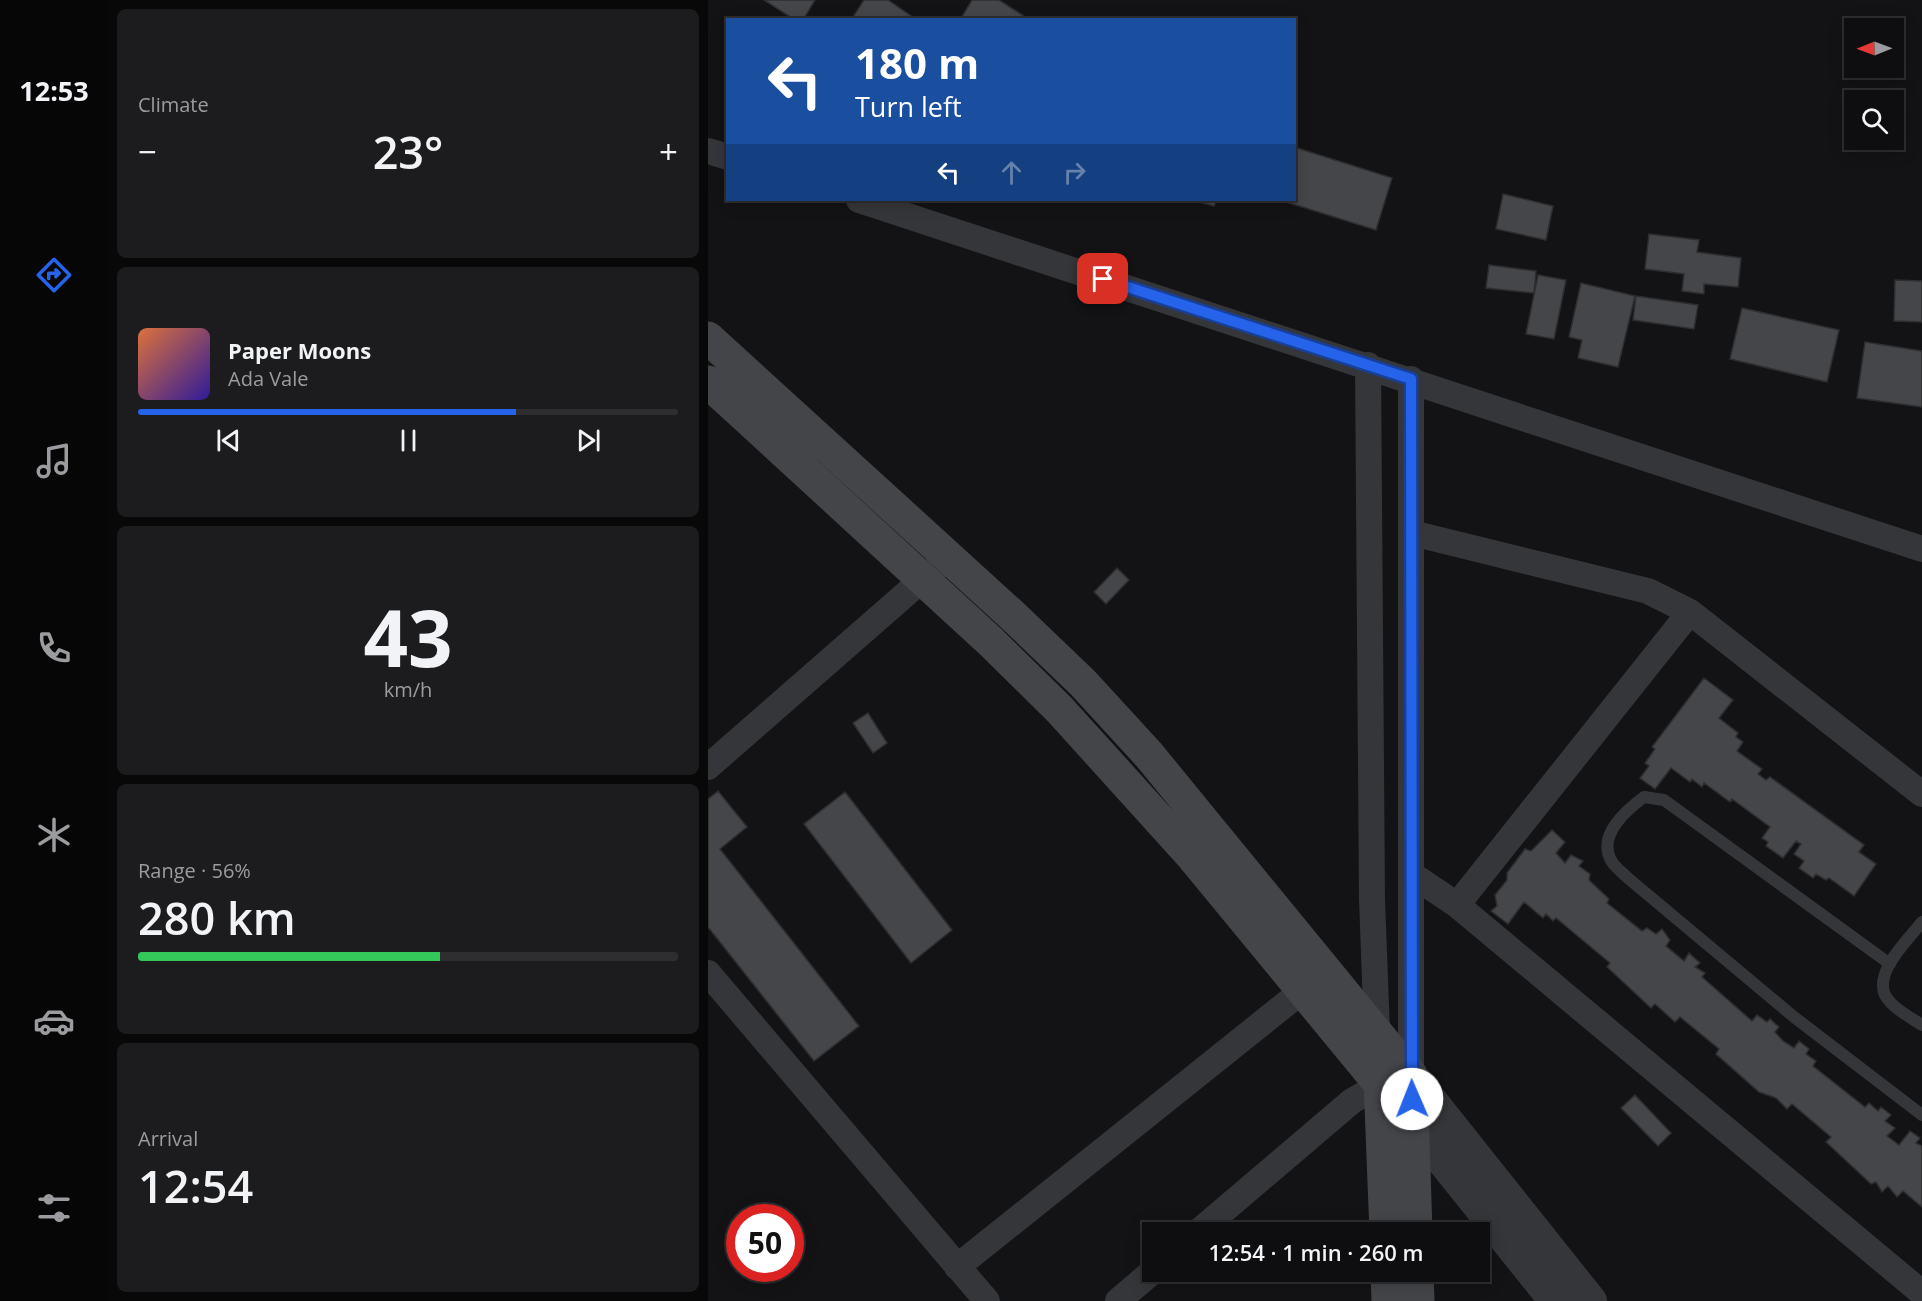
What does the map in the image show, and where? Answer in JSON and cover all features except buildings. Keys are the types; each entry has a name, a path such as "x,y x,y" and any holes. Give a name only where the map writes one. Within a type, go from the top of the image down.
{"main road":[{"path":"708,338 1075,675 1149,755 1314,981 1380,1085 1412,1123"},
{"path":"708,382 922,581 990,641 1128,782 1314,981 1377,1033 1411,1075 1416,1222"},
{"path":"1377,1033 1386,1222"},
{"path":"1387,1282 1388,1301"},
{"path":"1417,1282 1418,1301"}],"street":[{"path":"708,150 726,156"},
{"path":"862,201 1411,379 1922,549"},
{"path":"1368,365 1372,898 1377,1033"},
{"path":"1411,379 1411,1075 1591,1301"},
{"path":"1412,533 1648,591 1690,612 1922,794"},
{"path":"708,767 946,558"},
{"path":"1457,905 1690,612"},
{"path":"1411,874 1457,905 1922,1293"},
{"path":"708,973 987,1301"},
{"path":"957,1267 1314,981"},
{"path":"1210,1222 1352,1101 1380,1085"},
{"path":"1412,1123 1555,1301"},
{"path":"1118,1301 1142,1281"}],"lane":[{"path":"1890,964 1664,800 1644,797 1623,812 1610,834 1608,849 1612,862 1629,879 1794,1017 1922,1114"},
{"path":"1922,922 1890,964 1883,980 1885,995 1897,1008 1922,1025"}],"route":[{"path":"1103,279 1411,379 1412,1099"}]}
